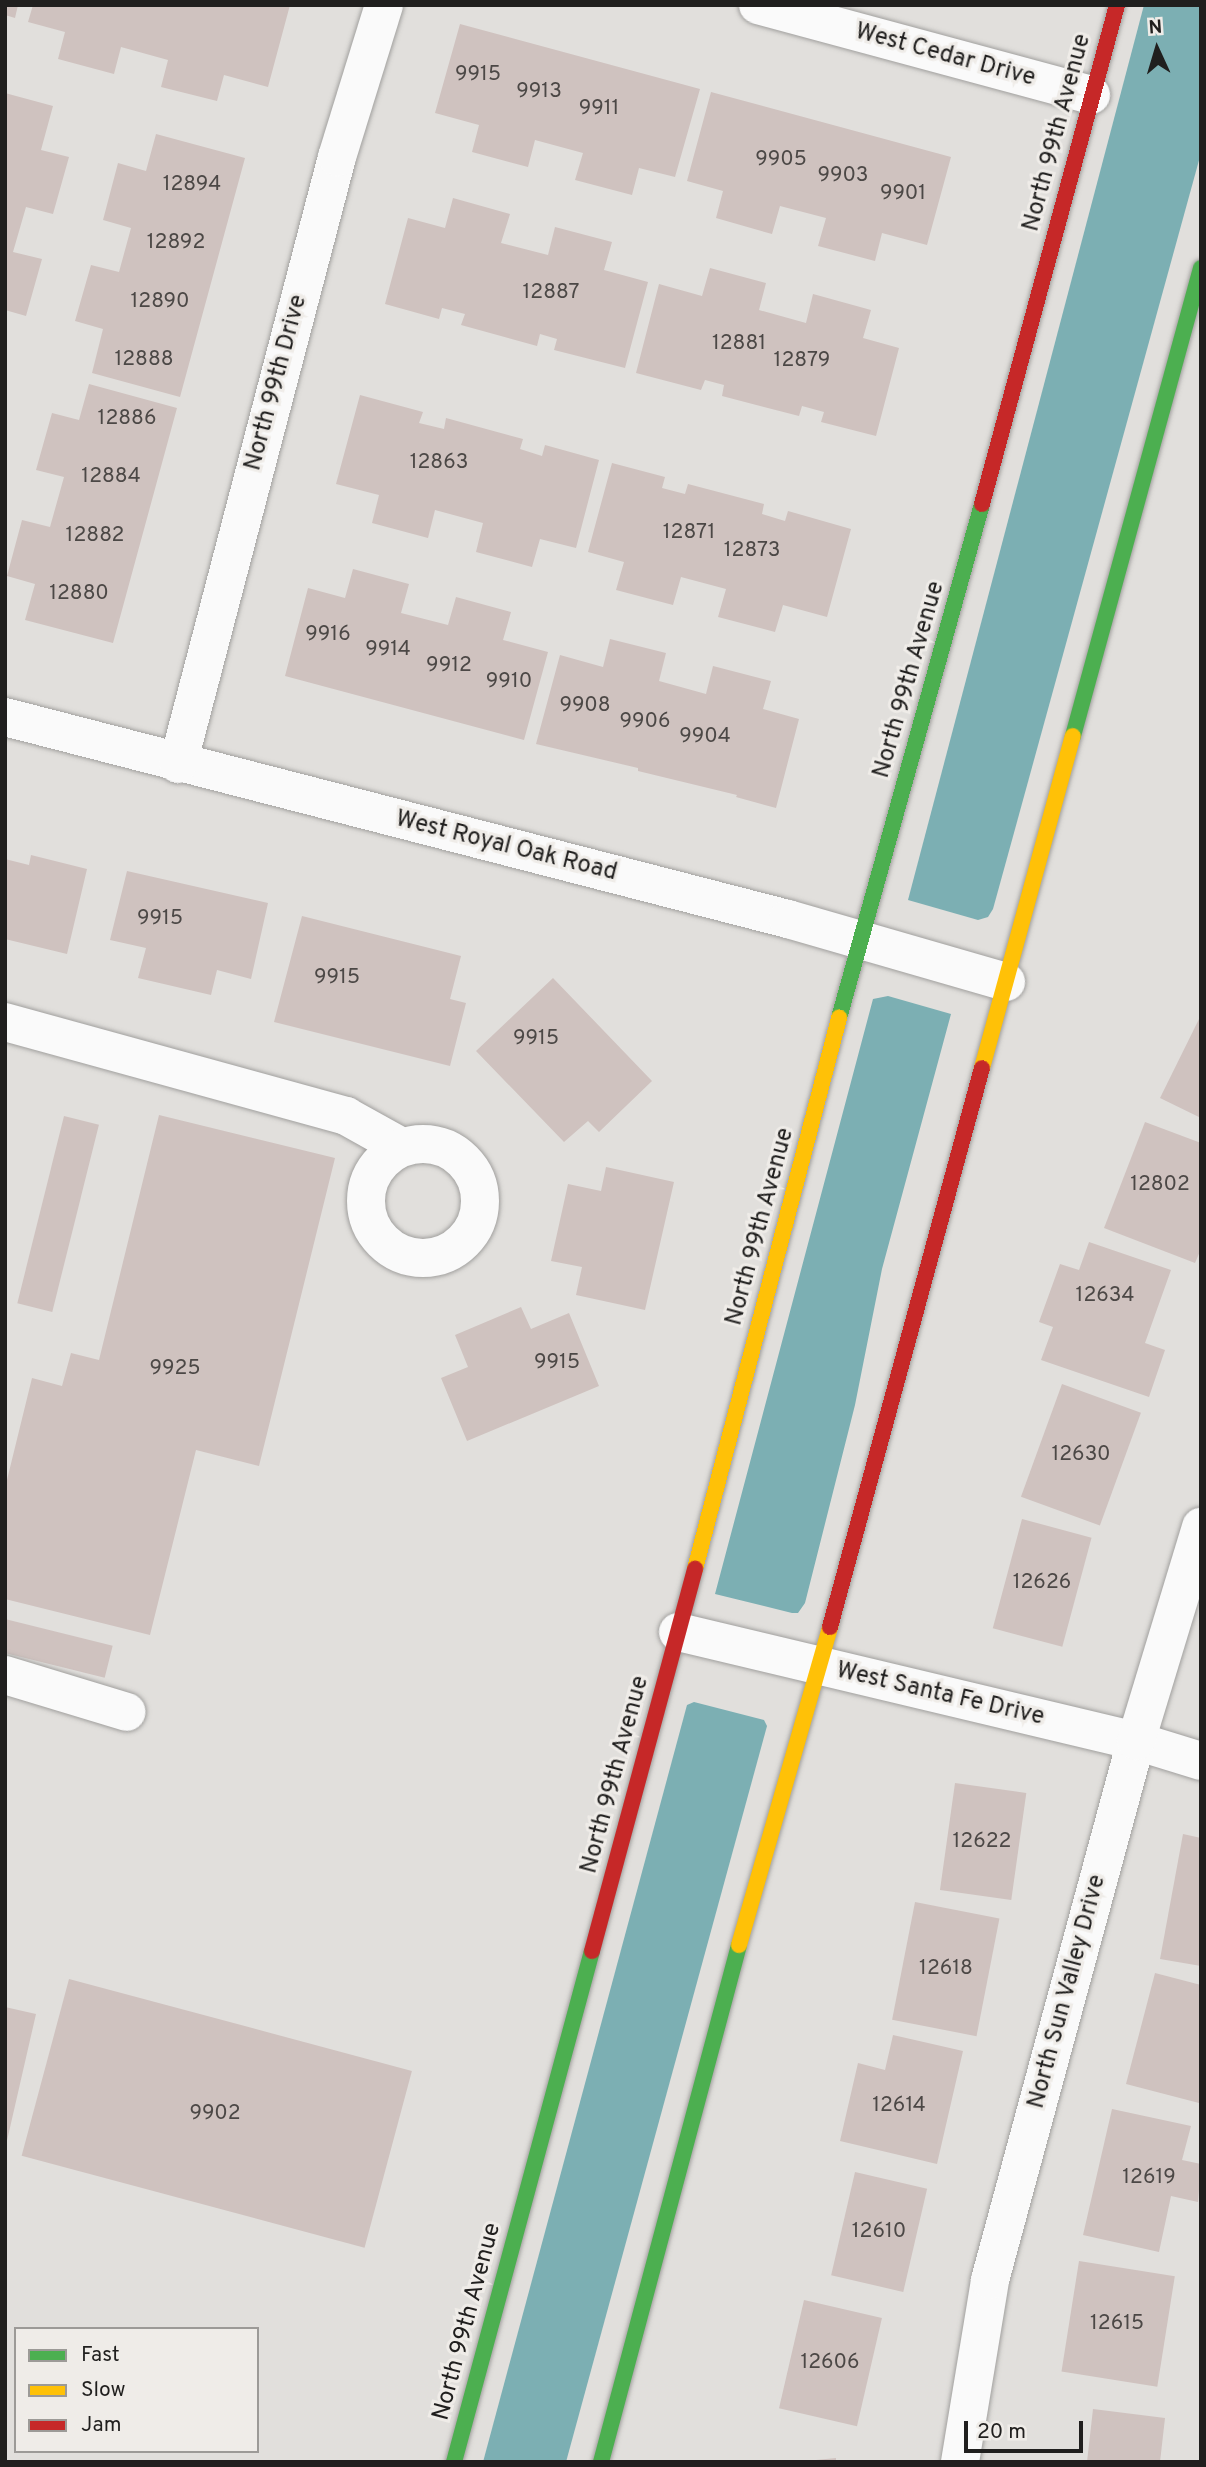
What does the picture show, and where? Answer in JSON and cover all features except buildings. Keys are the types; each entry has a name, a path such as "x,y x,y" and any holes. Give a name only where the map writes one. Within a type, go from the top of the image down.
{"main road":[{"name":"North 99th Avenue","path":"454,2462 678,1633 860,939 929,701 1116,5"},
{"path":"601,2462 746,1919 819,1666 1201,268"}],"street":[{"name":"North 99th Drive","path":"178,764 337,157 384,5"},
{"name":"West Cedar Drive","path":"758,5 1091,95"},
{"name":"West Royal Oak Road","path":"5,716 178,764 860,939 1006,982"},
{"path":"5,1022 346,1116 402,1147"},
{"name":"North Sun Valley Drive","path":"960,2462 990,2280 1136,1741 1201,1528"},
{"name":"West Santa Fe Drive","path":"678,1633 1136,1741 1201,1761"},
{"path":"5,1675 127,1712"}],"water":[{"path":"1144,5 1201,5 1201,153 993,909 988,917 978,920 908,900"},
{"path":"888,996 951,1014 882,1269 855,1405 805,1603 798,1613 792,1613 715,1594 873,999"},
{"path":"694,1702 764,1720 767,1726 566,2462 483,2462 687,1705"}],"traffic: fast":[{"path":"1073,736 1201,268"},
{"path":"839,1018 982,504"},
{"path":"601,2462 739,1945"},
{"path":"454,2462 592,1951"}],"traffic: slow":[{"path":"982,1068 1073,736"},
{"path":"695,1569 839,1018"},
{"path":"739,1945 830,1627"}],"traffic: jam":[{"path":"982,504 1117,5"},
{"path":"830,1627 982,1068"},
{"path":"592,1951 695,1569"}]}
